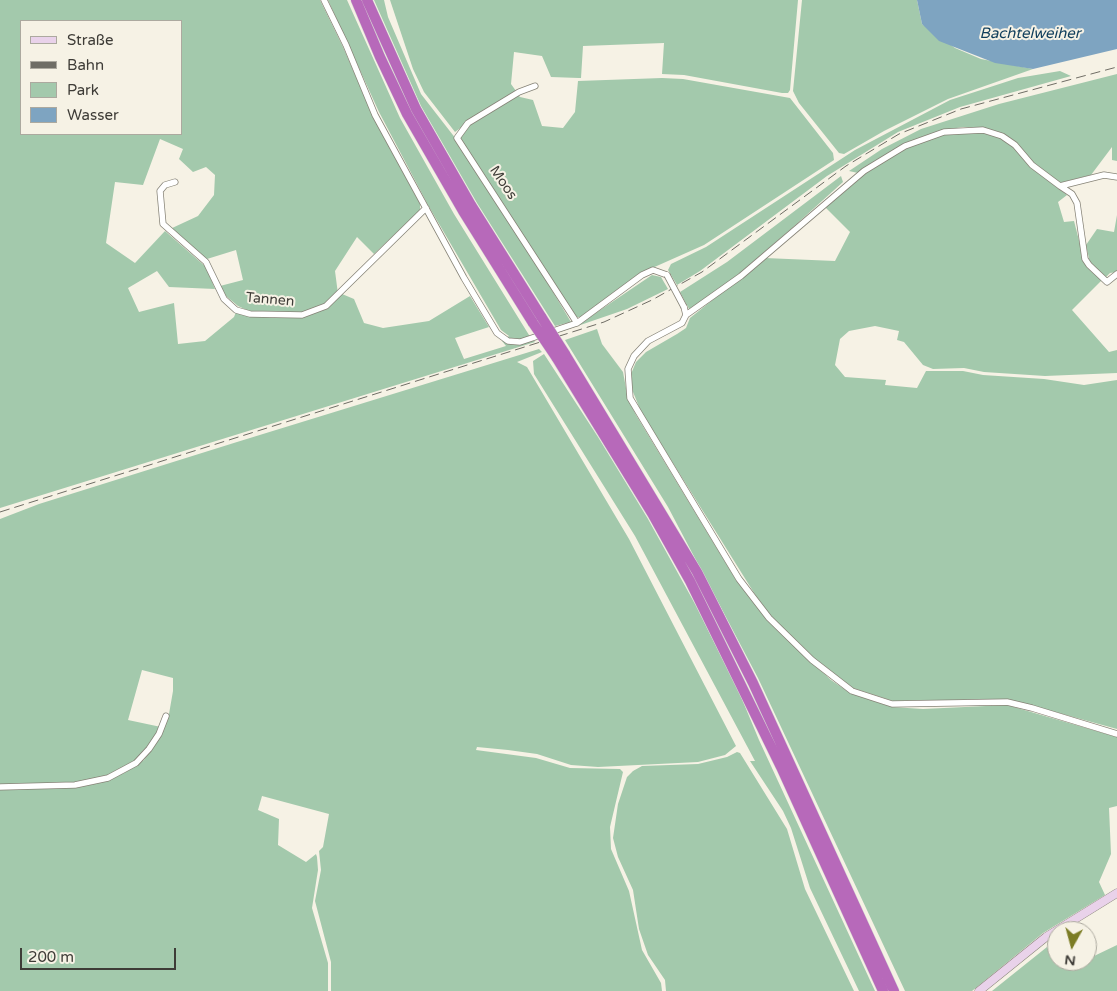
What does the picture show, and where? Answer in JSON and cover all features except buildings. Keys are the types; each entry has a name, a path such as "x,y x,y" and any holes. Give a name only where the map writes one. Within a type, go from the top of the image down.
{"highway":[{"path":"356,0 407,114 463,211 538,320"},
{"path":"367,0 416,109 471,205 560,356 697,572 757,691 894,991"},
{"path":"560,356 690,581 782,767 883,991"}],"street":[{"path":"324,0 346,45 376,115 497,333 508,341 520,342 576,323 642,275 653,270 666,275 684,307 686,315"},
{"name":"Moos","path":"535,86 519,92 468,122 458,138 576,323"},
{"path":"1117,274 1107,282 1089,265 1085,259 1077,203 1072,194 1032,165 1015,145 1002,136 984,130 944,132 905,146 864,171 830,198 741,276 686,315 679,327 648,341 634,356 628,369 630,398 739,578 769,618 812,660 852,691 892,704 1007,702 1117,734"},
{"path":"1060,186 1104,175 1117,177"},
{"name":"Tannen","path":"175,182 165,185 160,191 163,224 206,262 224,299 236,310 250,314 302,315 326,306 426,208"},
{"path":"0,787 75,785 108,778 136,763 159,734 166,716"},
{"path":"979,991 1046,937 1117,893"}],"green space":[{"path":"0,0 320,0 373,116 420,204 420,210 374,254 357,237 335,271 338,294 325,304 302,314 251,312 238,306 226,296 220,286 243,280 236,250 207,259 170,229 198,216 214,195 215,175 206,167 193,172 179,159 183,149 160,139 143,185 115,182 106,243 135,263 165,231 206,267 215,289 169,287 157,271 128,288 139,312 174,303 178,344 205,341 234,317 236,312 273,318 302,317 327,307 342,294 354,299 364,323 383,328 429,321 470,296 489,327 455,338 464,359 506,346 502,341 509,336 501,330 428,205 379,112 328,0 347,0 400,118 454,214 535,342 0,508"},
{"path":"374,0 384,0 388,17 421,94 456,139 505,212 571,322 555,326 477,203 421,106"},
{"path":"390,0 798,0 790,90 788,93 782,93 684,75 662,74 664,43 583,46 581,78 551,77 542,56 514,52 511,84 516,91 492,105 455,132 424,92 413,69"},
{"path":"802,0 917,0 922,24 955,48 981,59 1033,69 948,99 884,131 844,154 839,153 799,103 793,91"},
{"path":"1060,71 1071,76 960,107 898,132 827,176 700,271 677,285 668,270 671,264 706,247 855,150 950,100 1018,78"},
{"path":"1117,74 1117,161 1112,160 1112,147 1091,175 1060,183 1034,163 1002,134 984,128 963,127 943,130 904,145 858,173 849,171 882,149 921,129 999,104"},
{"path":"683,79 790,98 833,153 834,160 704,245 641,273 581,317 577,317 569,310 461,140 461,135 469,124 518,95 533,100 542,126 563,128 575,112 578,81"},
{"path":"983,132 1001,137 1014,146 1031,167 1067,195 1058,202 1064,222 1074,221 1084,260 1102,280 1072,310 1109,352 1117,350 1117,373 1045,376 984,372 964,368 933,369 923,365 904,342 897,340 899,331 875,326 849,331 840,339 835,365 845,377 886,380 885,385 917,388 926,371 963,371 983,375 1044,379 1084,385 1117,380 1117,729 1008,699 893,701 853,688 814,658 771,616 756,596 642,414 631,387 631,374 636,362 646,352 686,328 690,318 765,258 835,261 850,232 824,206 867,172 906,148 945,134"},
{"path":"841,176 843,182 791,229 698,306 689,309 680,292 727,262"},
{"path":"1117,215 1117,272 1110,273 1105,278 1090,263 1086,245 1097,229 1114,232"},
{"path":"652,275 661,277 668,289 627,309 560,332 584,321"},
{"path":"597,329 602,344 623,372 628,399 636,415 736,580 767,620 831,680 850,693 892,707 923,709 1007,705 1117,737 1117,806 1109,808 1111,854 1099,882 1105,895 1063,921 1047,921 1047,931 972,991 905,991 758,678 668,507 565,340"},
{"path":"539,349 542,352 517,362 527,367 629,539 736,746 725,755 698,762 598,767 571,765 537,754 477,747 476,750 536,758 570,768 620,769 623,772 610,827 611,849 629,891 642,950 661,983 662,991 331,991 331,962 315,901 321,870 319,851 323,847 329,814 262,796 258,810 279,819 278,845 306,862 316,854 318,870 312,908 328,963 328,991 0,991 0,789 95,784 124,773 144,760 161,735 169,714 173,678 142,670 128,720 161,727 148,748 135,762 107,777 75,783 0,785 0,519 39,504"},
{"path":"544,354 648,519 695,604 739,692 759,740 875,991 859,991 810,888 791,828 783,811 750,761 755,761 635,536 534,374 533,361"},
{"path":"737,752 740,753 787,829 805,889 854,991 666,991 665,980 648,955 639,929 633,890 618,857 613,838 618,804 627,777 642,766 698,764 727,757"},
{"path":"1117,945 1117,991 992,991 1047,947 1047,971 1097,971 1097,955"}],"water":[{"name":"Bachtelweiher","path":"917,0 1117,0 1117,49 1033,69 995,63 939,41 922,24"}],"railway":[{"path":"0,512 604,322 652,300 702,272 846,166 899,134 961,109 1117,67"}]}
